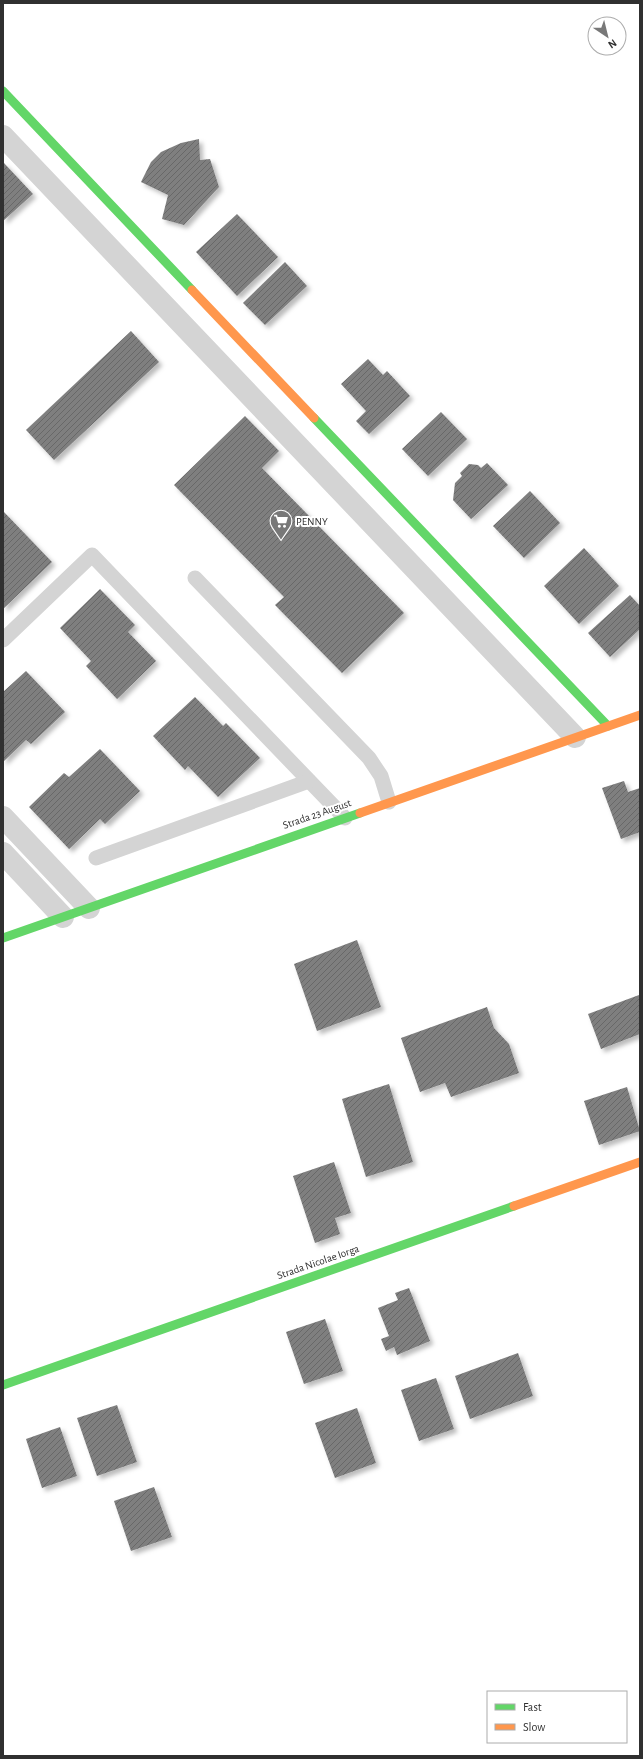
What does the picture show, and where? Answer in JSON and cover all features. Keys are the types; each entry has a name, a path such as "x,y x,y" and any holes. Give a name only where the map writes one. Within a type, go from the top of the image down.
{"street":[{"path":"3,91 608,726"},
{"path":"3,136 575,737"},
{"name":"Strada 23 August","path":"3,938 640,715"},
{"path":"3,817 89,908"},
{"path":"3,853 63,917"},
{"name":"Strada Nicolae Iorga","path":"3,1385 640,1162"}],"lane":[{"path":"3,640 92,555 345,818"},
{"path":"195,578 369,758 381,776 388,802"},
{"path":"96,858 309,781"}],"building":[{"path":"199,139 200,160 210,159 219,187 184,225 162,219 168,195 141,182 151,162 161,152 181,143"},
{"path":"3,162 33,194 3,221"},
{"path":"237,214 278,257 237,296 196,252"},
{"path":"285,262 307,286 265,325 243,303"},
{"path":"131,331 159,362 54,460 26,430"},
{"path":"368,359 383,375 387,371 410,396 369,434 356,421 366,411 341,384"},
{"path":"441,412 467,439 428,476 402,449"},
{"name":"PENNY","path":"245,416 279,451 262,468 404,613 342,673 275,605 284,597 174,485"},
{"path":"487,463 508,485 471,519 453,500 455,483 462,476 460,473 469,464 478,465 481,468"},
{"path":"530,491 560,523 524,558 493,526"},
{"path":"3,511 52,562 3,609"},
{"path":"584,548 619,586 579,624 544,586"},
{"path":"100,589 135,625 128,632 156,661 117,699 86,666 91,661 60,628"},
{"path":"630,595 640,606 640,629 610,657 588,633"},
{"path":"26,671 65,712 31,744 26,740 3,762 3,692"},
{"path":"195,697 223,726 226,723 260,758 218,797 188,766 185,770 153,736"},
{"path":"100,749 140,791 105,824 100,819 69,849 29,807 64,773 69,777"},
{"path":"624,781 628,792 640,788 640,832 621,839 602,788"},
{"path":"357,940 381,1007 317,1031 294,964"},
{"path":"639,995 640,1034 601,1049 588,1014"},
{"path":"487,1007 494,1028 509,1044 519,1073 451,1097 445,1083 420,1092 401,1038"},
{"path":"389,1084 413,1162 366,1177 342,1099"},
{"path":"627,1087 640,1131 599,1145 584,1101"},
{"path":"334,1162 351,1213 335,1218 340,1234 315,1243 293,1176"},
{"path":"409,1288 430,1341 397,1355 394,1347 386,1351 381,1339 389,1336 378,1308 398,1300 395,1293"},
{"path":"325,1319 343,1371 304,1384 286,1332"},
{"path":"518,1353 533,1396 470,1419 455,1376"},
{"path":"436,1378 454,1429 419,1441 401,1390"},
{"path":"117,1405 137,1462 97,1476 77,1418"},
{"path":"357,1408 376,1463 335,1478 315,1423"},
{"path":"60,1427 77,1476 42,1488 26,1439"},
{"path":"154,1487 172,1537 131,1551 114,1501"}],"traffic: fast":[{"path":"3,91 192,290"},
{"path":"314,418 608,726"},
{"path":"3,938 360,813"},
{"path":"3,1385 514,1206"}],"traffic: slow":[{"path":"192,290 314,418"},
{"path":"360,813 640,715"},
{"path":"514,1206 640,1162"}],"place":[{"name":"PENNY","path":"281,540"}]}
